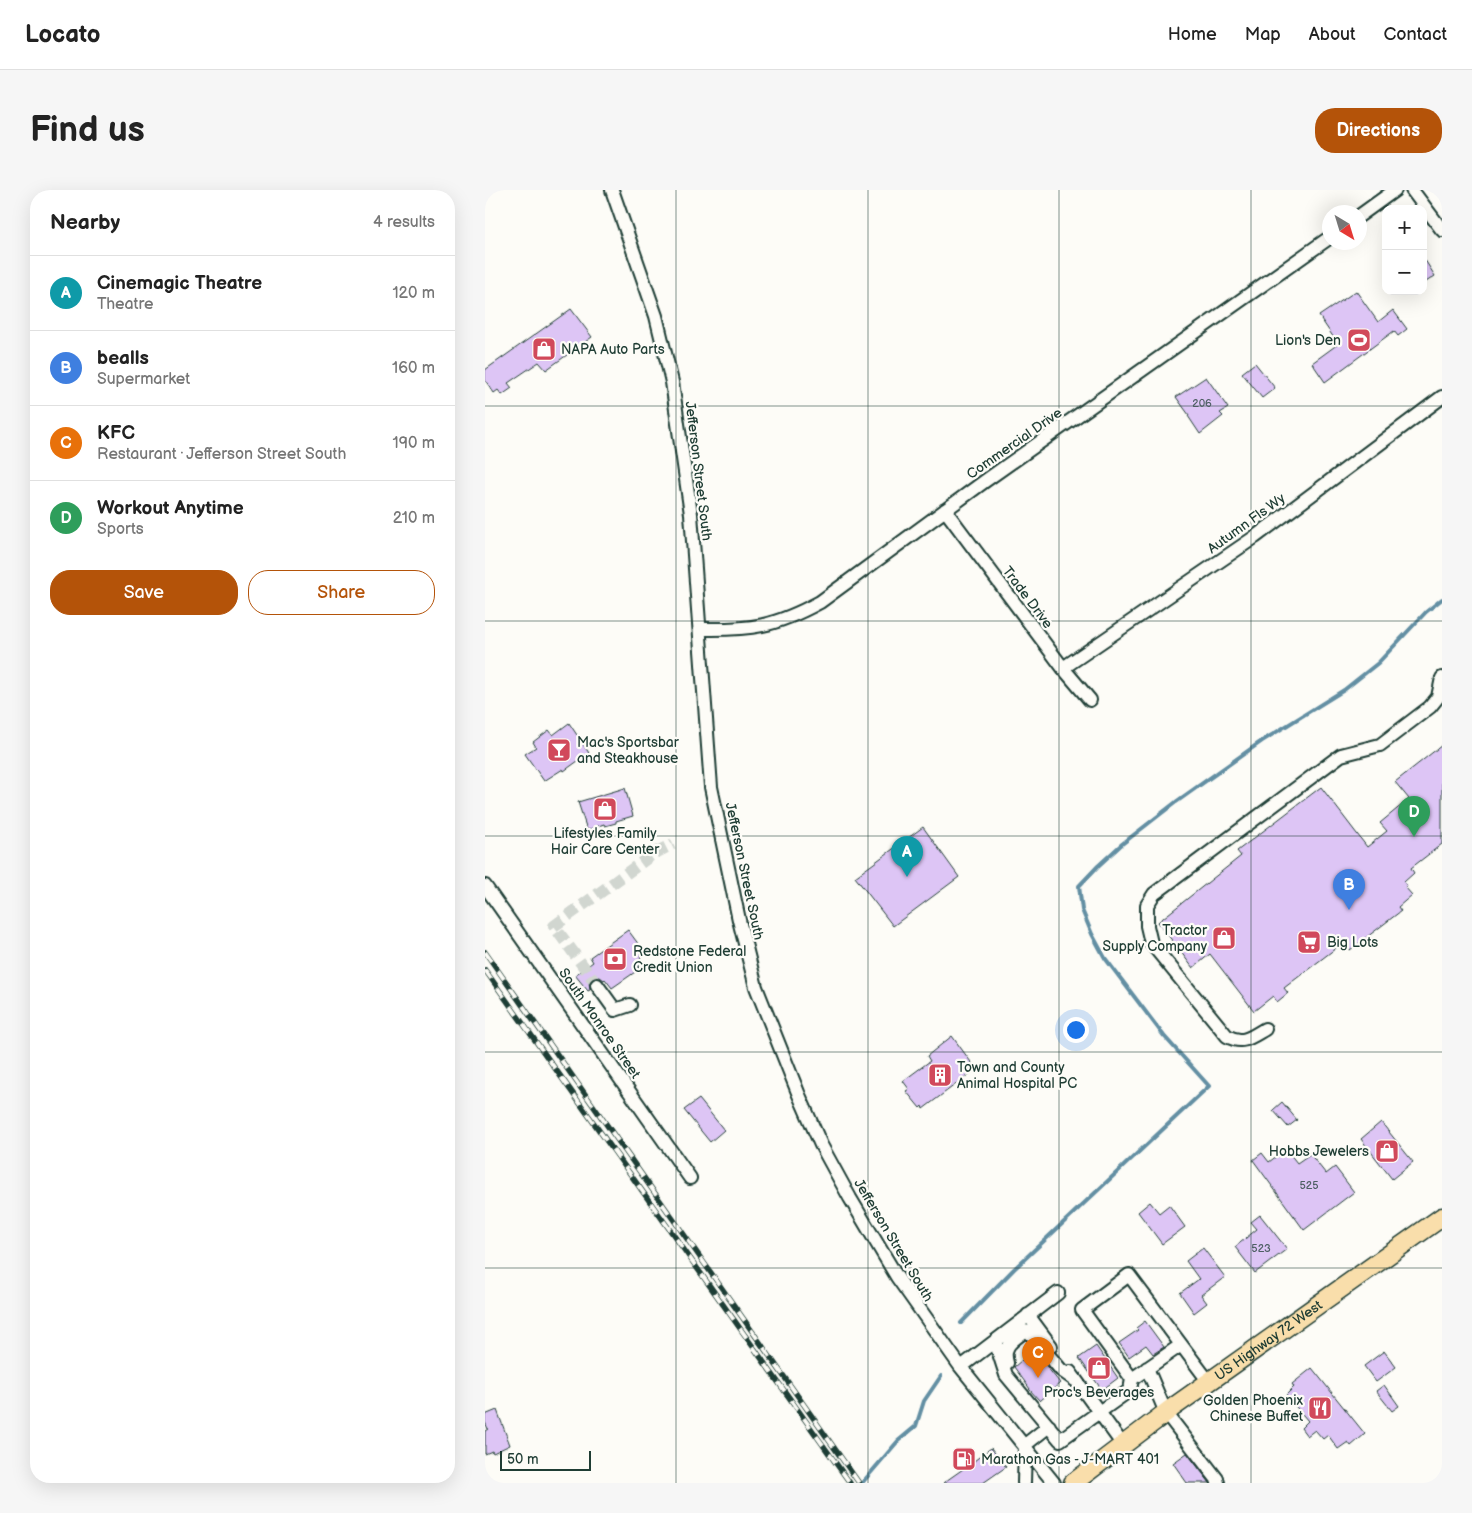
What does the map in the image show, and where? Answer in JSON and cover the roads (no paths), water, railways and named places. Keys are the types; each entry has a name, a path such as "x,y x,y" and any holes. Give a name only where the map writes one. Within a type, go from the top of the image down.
{"highway":[{"name":"US Highway 72 West","path":"1073,1483 1166,1412 1442,1217"}],"street":[{"name":"Jefferson Street South","path":"612,190 656,316 672,382 691,514 711,787 739,920 756,987 821,1145 897,1277 961,1367 1054,1483"},
{"path":"1367,210 1395,190"},
{"path":"1412,190 1442,230"},
{"name":"Commercial Drive","path":"700,629 741,630 768,625 795,616 820,602 945,510 1322,243"},
{"name":"Autumn Fls Wy","path":"1063,668 1255,537 1442,397"},
{"name":"Trade Drive","path":"945,510 1063,668 1090,700"},
{"path":"1265,1029 1246,1039 1236,1041 1227,1036 1151,943 1147,926 1147,905 1154,894 1341,755 1380,746 1423,713 1438,697 1442,678"},
{"name":"South Monroe Street","path":"485,886 690,1178"},
{"path":"597,985 615,1010 629,1005"},
{"path":"1132,1379 1082,1310 1129,1275 1209,1382"},
{"path":"961,1367 1058,1293"},
{"path":"1029,1315 1123,1445"},
{"path":"1033,1408 1034,1401 1009,1369 1005,1352 1007,1344 1025,1331 1029,1332 1061,1370 1075,1380"},
{"path":"995,1341 1006,1375 1060,1440 1130,1390 1132,1379 1181,1344"},
{"path":"1147,1368 1166,1412 1217,1479 1217,1483"},
{"path":"1025,1483 1025,1446 1049,1426"}],"waterway":[{"path":"961,1323 1014,1269 1209,1086 1164,1036 1105,958 1082,910 1079,886 1122,844 1176,802 1262,741 1344,690 1378,663 1426,612 1442,599"},
{"path":"862,1483 898,1441 916,1426 924,1401 941,1376"}],"tunnel":[{"path":"597,985 554,926 653,854 673,844"}],"railway":[{"path":"485,952 859,1483"},
{"path":"485,970 850,1483"}],"place":[{"name":"Lion's Den","path":"1359,340"},
{"name":"NAPA Auto Parts","path":"544,349"},
{"name":"Mac's Sportsbar and Steakhouse","path":"559,750"},
{"name":"Lifestyles Family Hair Care Center","path":"605,809"},
{"name":"Workout Anytime","path":"1414,837"},
{"name":"Cinemagic Theatre","path":"907,877"},
{"name":"bealls","path":"1349,910"},
{"name":"Tractor Supply Company","path":"1224,938"},
{"name":"Big Lots","path":"1309,942"},
{"name":"Redstone Federal Credit Union","path":"615,959"},
{"name":"Town and County Animal Hospital PC","path":"940,1075"},
{"name":"Hobbs Jewelers","path":"1387,1151"},
{"name":"Proc's Beverages","path":"1099,1368"},
{"name":"KFC","path":"1038,1378"},
{"name":"Golden Phoenix Chinese Buffet","path":"1320,1408"},
{"name":"Marathon Gas - J-MART 401","path":"964,1459"}]}
